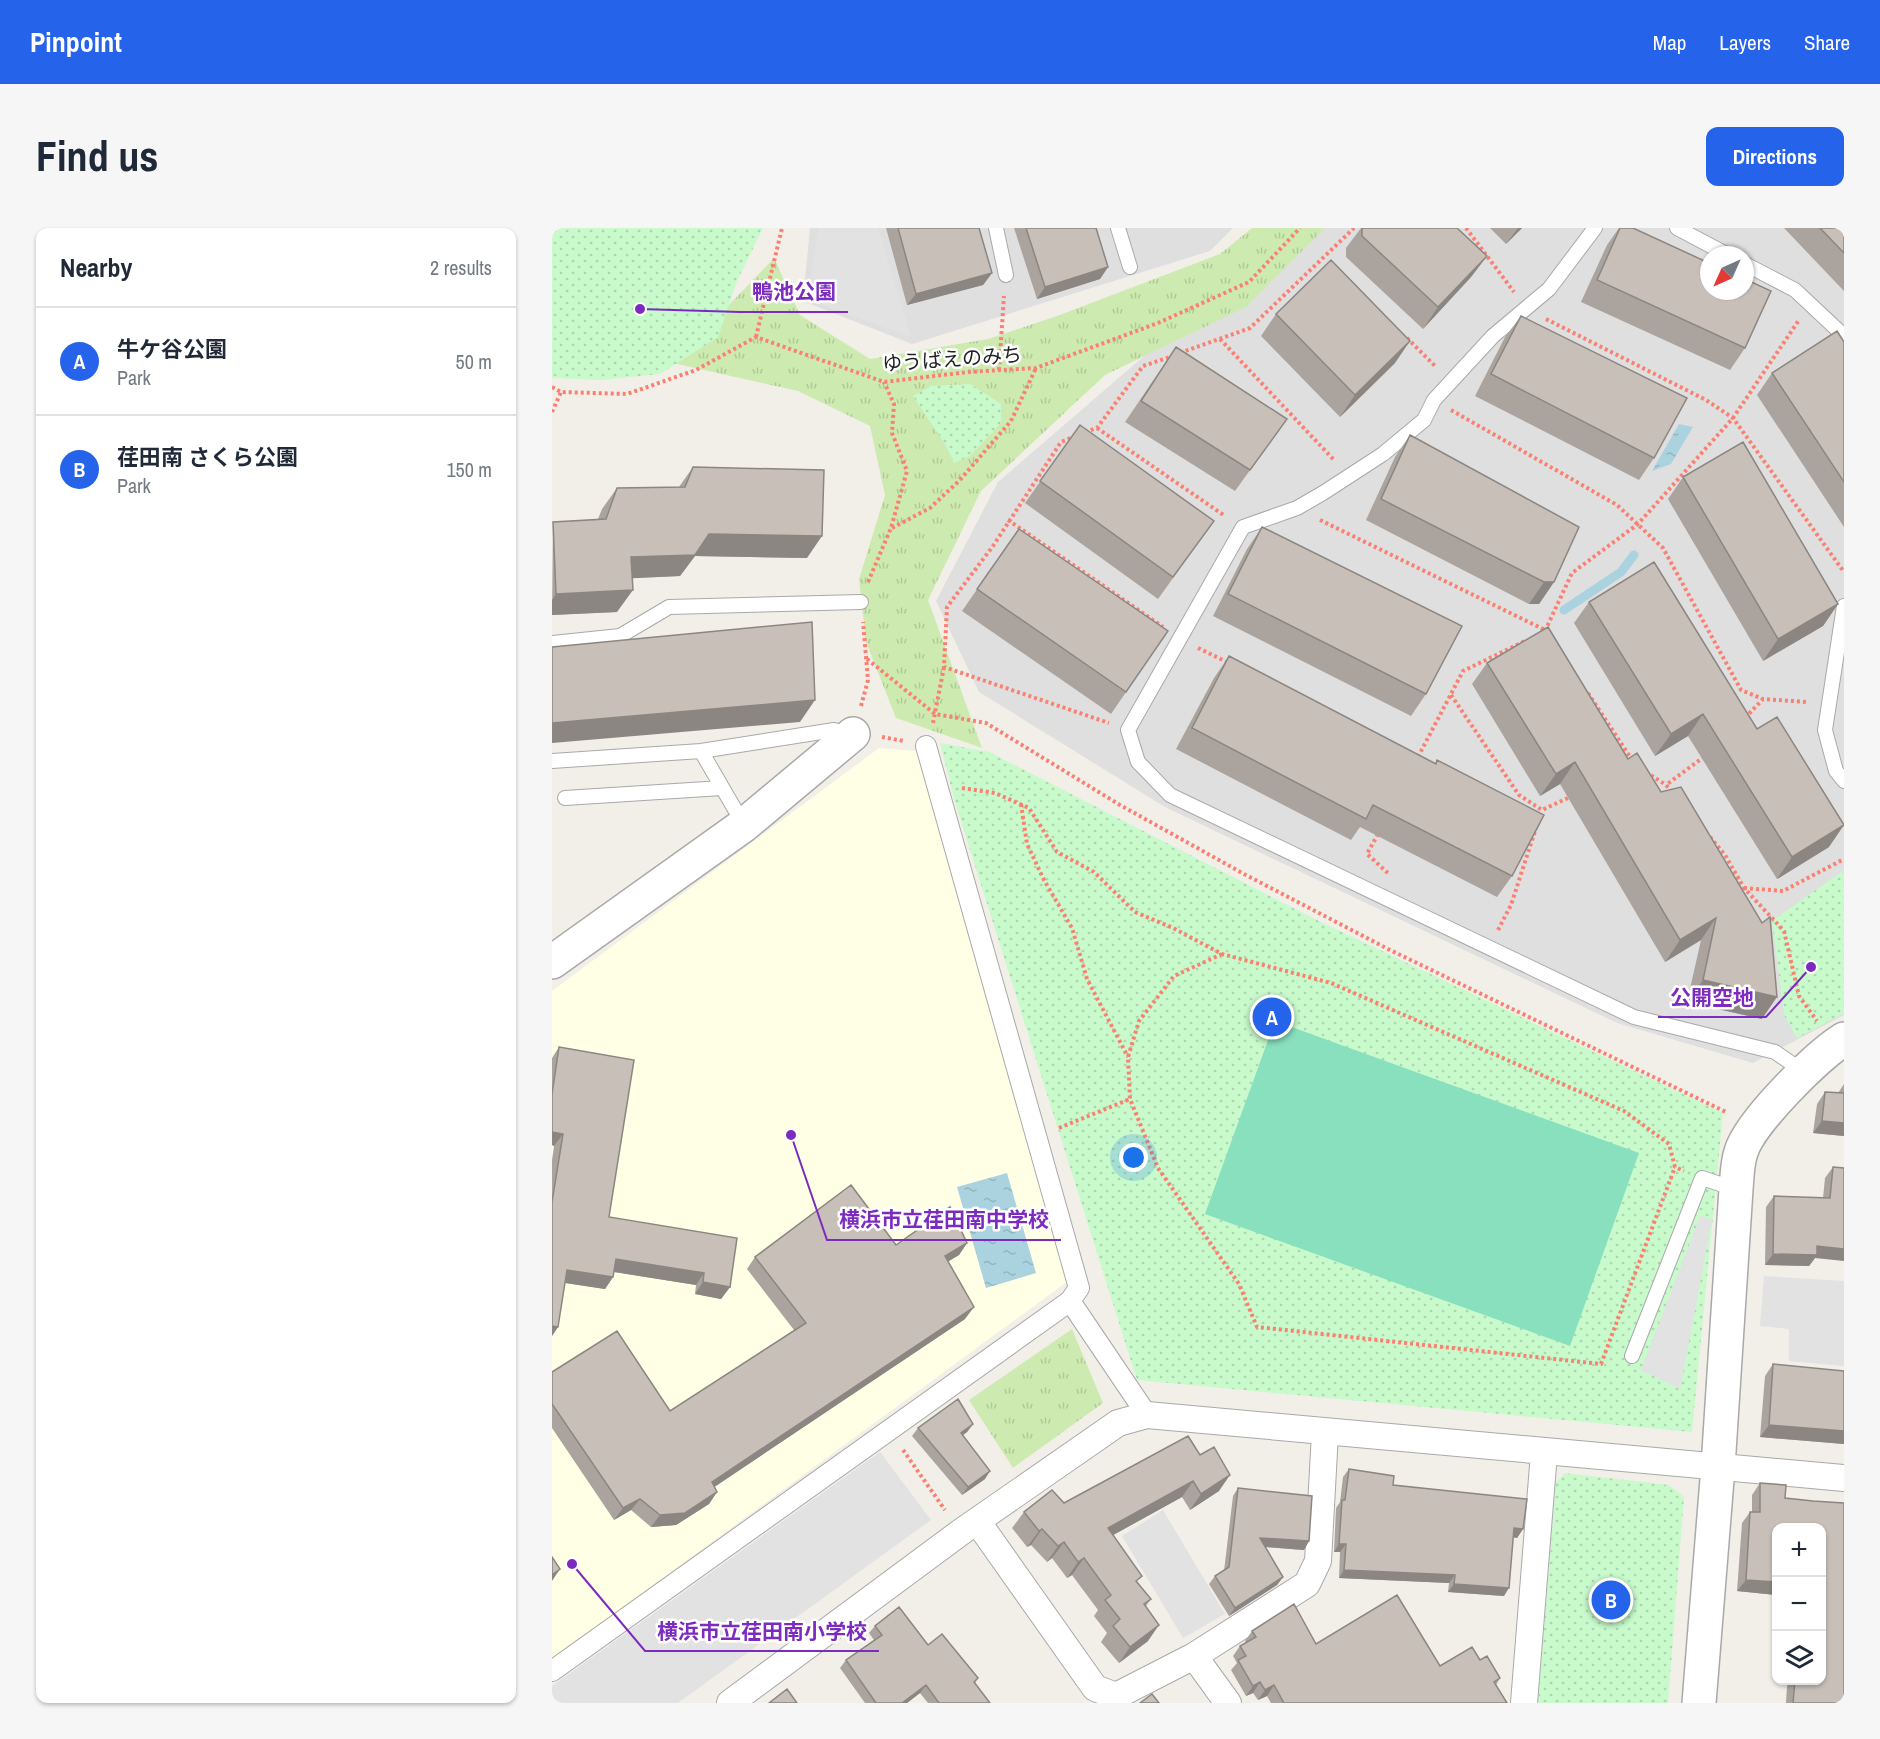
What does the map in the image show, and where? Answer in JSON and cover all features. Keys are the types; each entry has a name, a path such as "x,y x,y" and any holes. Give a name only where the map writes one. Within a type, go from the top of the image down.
{"street":[{"path":"555,956 744,825 853,734"},
{"path":"552,1671 1070,1301 1079,1288 926,746"},
{"path":"1700,1703 1736,1189 1741,1151 1756,1126 1804,1072 1839,1042"},
{"path":"1070,1301 1147,1415"},
{"path":"730,1703 969,1526 1118,1423 1147,1415 1544,1453 1844,1478"},
{"path":"969,1526 1095,1688 1116,1696 1194,1656 1307,1584 1318,1561 1325,1433"},
{"path":"1524,1703 1544,1453"},
{"path":"1194,1656 1228,1703"}],"lane":[{"path":"996,228 1006,275"},
{"path":"1118,228 1130,267"},
{"path":"1595,228 1549,289 1493,336 1434,400 1424,420 1383,454 1297,508 1243,527 1128,730 1138,762 1170,795 1634,1017 1775,1052 1804,1072"},
{"path":"1677,228 1711,246"},
{"path":"1754,269 1795,290 1844,336"},
{"path":"552,643 620,636 669,607 861,602"},
{"path":"1844,606 1825,730 1836,771 1844,781"},
{"path":"552,761 701,751 834,730 853,734"},
{"path":"701,751 744,825"},
{"path":"565,798 722,788"},
{"path":"1632,1356 1702,1178 1736,1189"}],"path":[{"path":"552,387 561,392 627,394 696,370 756,337 782,228"},
{"name":"ゆうばえのみち","path":"756,337 884,382 1036,368 1158,323 1249,282 1300,228"},
{"path":"935,714 944,667 947,607 993,546 1061,442 1097,428 1143,366 1250,328 1354,228"},
{"path":"1466,228 1525,309 1706,400 1733,418 1844,572"},
{"path":"999,370 1006,275"},
{"path":"1414,767 1463,671 1546,631 1572,573 1638,524 1733,418 1810,303"},
{"path":"1404,335 1451,382"},
{"path":"1220,339 1264,383 1349,476"},
{"path":"891,528 930,508 959,481 1011,421 1036,368"},
{"path":"884,382 894,404 892,433 907,471 891,528 874,563 861,602 868,680 853,734 888,737 926,746"},
{"path":"552,412 561,392"},
{"path":"1434,400 1617,505 1638,524 1663,548 1741,690 1763,699 1829,704"},
{"path":"1097,428 1158,472 1243,527"},
{"path":"1297,508 1546,631 1552,640"},
{"path":"1008,520 1179,639 1232,664"},
{"path":"867,659 935,714 986,723 1120,805 1244,874 1465,987 1756,1126"},
{"path":"944,667 1128,730"},
{"path":"1585,689 1636,766 1666,785 1673,794"},
{"path":"1451,695 1520,795 1542,810"},
{"path":"1742,722 1763,699"},
{"path":"1666,785 1713,749"},
{"path":"1409,752 1419,757"},
{"path":"938,785 995,793 1029,808 1057,852 1094,872 1135,912 1173,928 1222,954 1331,983 1624,1112 1669,1144 1675,1167 1601,1364 1257,1327 1239,1284 1158,1168 1130,1099 1128,1057 1138,1021 1174,976 1222,954"},
{"path":"1511,905 1542,810 1574,795"},
{"path":"1022,804 1027,844 1044,880 1072,928 1087,979 1128,1057"},
{"path":"1383,825 1367,854 1391,876"},
{"path":"1703,829 1725,855 1744,888 1784,931 1799,996 1839,1042"},
{"path":"1744,888 1783,891 1844,859"},
{"path":"1037,1137 1130,1099"},
{"path":"1675,1167 1702,1178"},
{"path":"888,1429 969,1526"}],"shaded area":[{"path":"810,228 1233,228 1210,251 912,344 803,301"},
{"path":"818,228 878,228 911,337 807,299"},
{"path":"1305,228 1844,228 1844,1015 1753,1063 1617,1023 1165,807 979,692 936,601 998,482 1137,362"},
{"path":"879,748 916,751 924,760 1071,1279 552,1659 552,991"},
{"path":"1700,1216 1712,1220 1680,1389 1641,1370"},
{"path":"1764,1276 1844,1281 1844,1366 1789,1361 1789,1329 1760,1326"},
{"path":"880,1452 931,1520 678,1703 552,1703 552,1686"},
{"path":"1163,1510 1225,1614 1183,1638 1122,1536"}],"green space":[{"path":"552,228 763,228 737,281 718,337 660,374 601,380 552,378"},
{"path":"1252,228 1325,228 1246,307 1105,375 981,491 928,600 982,748 896,718 866,642 859,579 885,495 870,426 798,391 673,363 774,258 800,315 870,359 988,339 1057,316 1220,254"},
{"path":"970,384 1001,404 1001,423 970,456 954,463 945,444 913,396 931,386"},
{"path":"940,743 989,752 1319,921 1723,1113 1692,1432 1137,1380 955,802"},
{"path":"1844,870 1844,1013 1797,1038 1784,1015 1772,921"},
{"path":"1275,1021 1639,1153 1570,1346 1205,1214"},
{"path":"1072,1329 1103,1403 1013,1468 969,1400"},
{"path":"1565,1473 1669,1485 1684,1497 1668,1703 1538,1703 1556,1482"}],"water":[{"path":"1679,424 1693,427 1671,464 1652,471"},
{"path":"1007,1173 1036,1273 986,1288 957,1187"}],"building":[{"path":"898,228 979,228 992,273 916,294"},
{"path":"1026,228 1096,228 1108,267 1045,287"},
{"path":"1362,228 1457,228 1487,256 1438,307 1362,236"},
{"path":"1620,228 1633,228 1700,259 1700,300 1754,300 1754,283 1771,291 1745,348 1597,280"},
{"path":"1820,228 1844,228 1844,253"},
{"path":"1331,260 1410,341 1355,395 1276,314"},
{"path":"1521,316 1687,398 1654,458 1491,374"},
{"path":"1837,331 1844,342 1844,482 1772,373"},
{"path":"1176,347 1287,419 1250,470 1141,401"},
{"path":"1080,425 1214,521 1173,577 1040,481"},
{"path":"1410,435 1579,527 1554,582 1544,582 1381,499"},
{"path":"1743,442 1838,604 1778,639 1683,477"},
{"path":"693,467 824,470 822,536 709,534 695,555 631,557 633,590 556,594 553,522 606,519 617,488 685,487"},
{"path":"1262,527 1462,626 1426,694 1228,594"},
{"path":"1019,529 1168,631 1126,692 977,589"},
{"path":"1654,562 1757,729 1777,717 1844,825 1792,857 1703,714 1671,734 1589,602"},
{"path":"812,622 815,700 552,723 552,647"},
{"path":"1548,627 1628,759 1637,753 1661,792 1681,787 1762,923 1770,917 1777,997 1703,980 1716,918 1680,940 1575,762 1556,774 1487,663"},
{"path":"1229,656 1436,764 1437,760 1544,815 1512,876 1373,805 1366,819 1192,728"},
{"path":"559,1047 634,1060 609,1217 737,1238 730,1287 703,1282 704,1273 616,1259 613,1277 567,1270 558,1327 552,1326 552,1202 563,1134 552,1132 552,1094"},
{"path":"1825,1092 1844,1093 1844,1123 1822,1121"},
{"path":"1833,1167 1844,1168 1844,1249 1817,1246 1817,1255 1773,1254 1774,1196 1830,1198"},
{"path":"851,1185 896,1245 950,1207 967,1243 945,1256 974,1307 712,1482 717,1492 685,1513 660,1515 640,1499 623,1508 552,1404 552,1372 617,1331 670,1411 806,1323 755,1257"},
{"path":"1773,1364 1844,1371 1844,1431 1769,1425"},
{"path":"958,1399 973,1424 961,1433 990,1471 968,1487 918,1428"},
{"path":"1188,1436 1200,1455 1214,1447 1230,1475 1201,1494 1193,1481 1108,1528 1142,1576 1136,1581 1151,1599 1144,1604 1159,1625 1130,1647 1113,1626 1120,1619 1105,1600 1111,1595 1084,1558 1078,1562 1064,1542 1058,1546 1042,1529 1039,1531 1024,1512 1052,1490 1064,1503"},
{"path":"1349,1469 1394,1476 1393,1485 1527,1499 1523,1529 1514,1528 1509,1588 1454,1584 1455,1575 1344,1570 1346,1544 1339,1544 1342,1500 1345,1500"},
{"path":"1760,1483 1786,1485 1785,1498 1844,1503 1844,1703 1793,1703 1795,1685 1826,1685 1826,1523 1772,1523 1772,1582 1746,1580 1750,1512 1760,1512"},
{"path":"1238,1488 1312,1496 1309,1541 1260,1538 1283,1577 1235,1608 1215,1576 1229,1567"},
{"path":"552,1557 560,1569 552,1575"},
{"path":"1397,1595 1440,1666 1472,1647 1480,1660 1487,1656 1500,1678 1494,1682 1507,1703 1284,1703 1274,1685 1265,1690 1260,1682 1253,1686 1238,1660 1246,1656 1240,1646 1256,1637 1252,1631 1294,1604 1316,1644"},
{"path":"899,1607 928,1645 942,1634 978,1678 974,1682 990,1703 939,1703 926,1685 902,1703 876,1703 846,1660 882,1635 875,1626"},
{"path":"787,1689 797,1703 769,1703"},
{"path":"1152,1694 1159,1703 1140,1703"}],"waterway":[{"path":"1564,610 1621,572 1634,555"}],"place":[{"name":"鴨池公園","path":"640,309"},
{"name":"公開空地","path":"1811,967"},
{"name":"牛ケ谷公園","path":"1272,1017"},
{"name":"横浜市立荏田南中学校","path":"791,1135"},
{"name":"横浜市立荏田南小学校","path":"572,1564"},
{"name":"荏田南 さくら公園","path":"1611,1600"}]}
